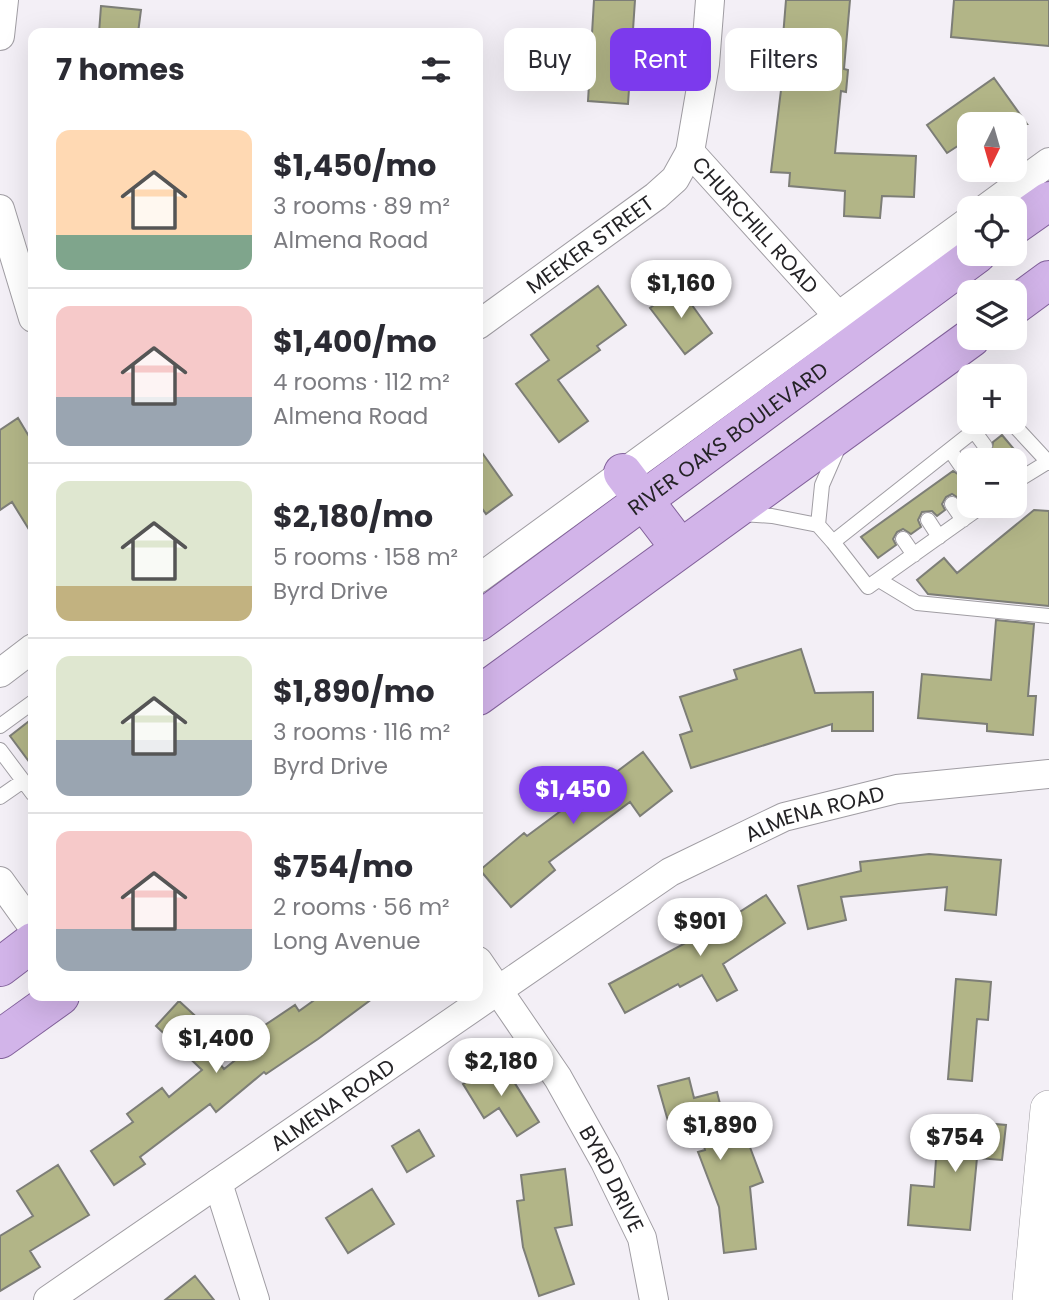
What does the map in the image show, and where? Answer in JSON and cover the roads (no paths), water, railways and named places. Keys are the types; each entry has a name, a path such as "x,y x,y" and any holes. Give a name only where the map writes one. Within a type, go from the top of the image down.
{"main road":[{"path":"1027,217 1049,201"},
{"name":"RIVER OAKS BOULEVARD","path":"483,618 633,487 959,266"},
{"path":"1027,296 1049,280"},
{"path":"1027,312 1049,307"},
{"path":"483,691 957,348"},
{"path":"633,487 680,548"},
{"path":"0,967 28,946"},
{"path":"0,1039 53,1001"}],"street":[{"path":"0,36 4,0"},
{"name":"CHURCHILL ROAD","path":"710,0 705,64 690,152 840,318"},
{"name":"MEEKER STREET","path":"483,321 656,197 675,178 690,152"},
{"path":"1002,196 1049,162"},
{"path":"0,209 28,301"},
{"name":"RIVER OAKS BOULEVARD","path":"483,569 633,487 840,318 957,230"},
{"path":"0,673 28,653"},
{"name":"ALMENA ROAD","path":"48,1300 670,872 784,817 897,789 1049,774"},
{"path":"0,881 22,913"},
{"name":"BYRD DRIVE","path":"483,968 558,1078 605,1162 642,1238 654,1300"},
{"path":"1031,1300 1049,1116"},
{"path":"218,1183 255,1300"}],"lane":[{"path":"818,525 822,485 846,428"},
{"path":"833,542 908,491 927,468 970,434"},
{"path":"976,434 985,446"},
{"path":"1022,434 1048,463 1027,475"},
{"path":"950,450 957,460"},
{"path":"927,468 936,481"},
{"path":"952,504 963,520"},
{"path":"728,513 772,516 818,525 868,587 966,518"},
{"path":"928,520 939,537"},
{"path":"903,539 914,555"},
{"path":"879,580 916,603 1049,616"},
{"path":"0,726 28,706"},
{"path":"0,750 28,788"},
{"path":"0,797 23,781"}]}
